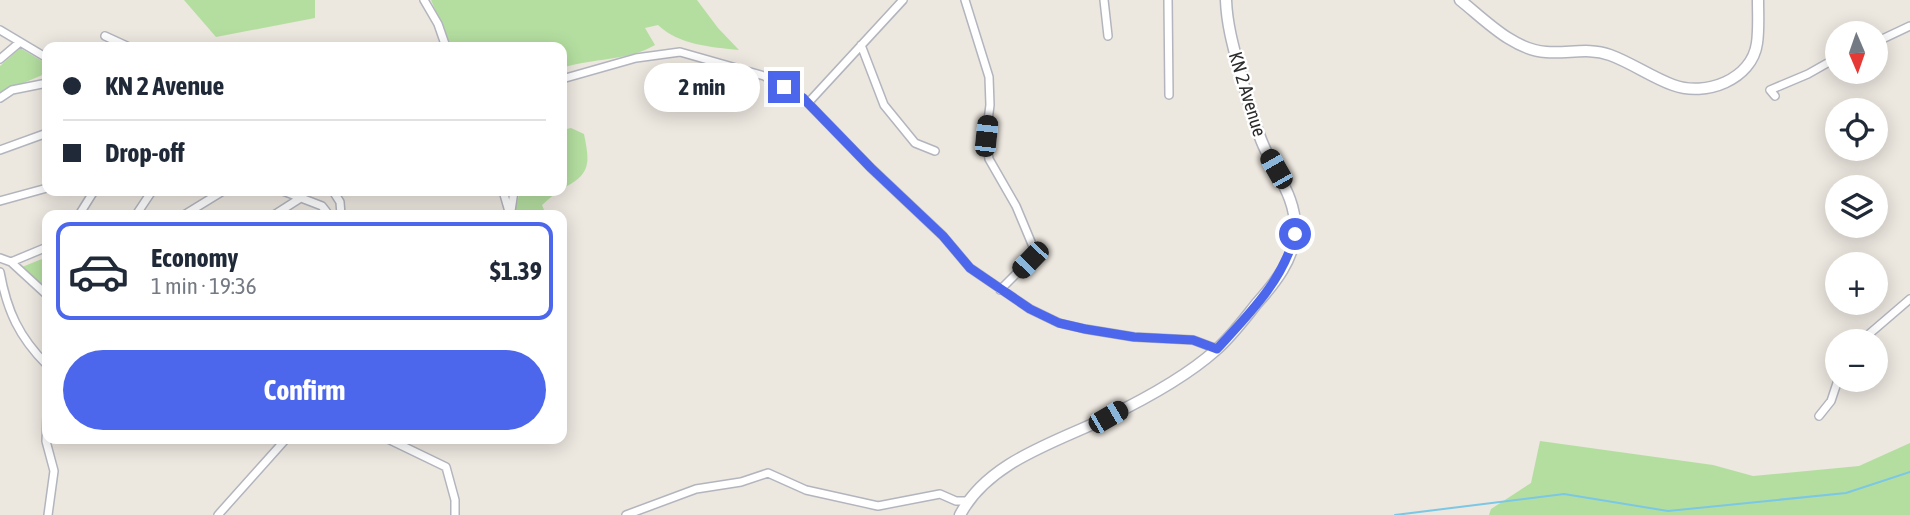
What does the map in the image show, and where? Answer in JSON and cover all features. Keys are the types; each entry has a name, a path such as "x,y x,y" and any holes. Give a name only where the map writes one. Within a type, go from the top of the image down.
{"main road":[{"name":"KN 2 Avenue","path":"960,515 967,501 987,482 1039,447 1108,417 1178,377 1217,349 1274,283 1289,257 1295,234 1293,208 1286,187 1256,129 1231,37 1226,0"},
{"path":"1460,0 1503,34 1526,48 1546,52 1587,50 1607,54 1674,86 1705,90 1726,83 1745,68 1757,46 1758,0"}],"street":[{"path":"424,0 439,24 444,42"},
{"path":"807,103 903,0"},
{"path":"965,0 989,77 990,105 986,136 989,159 1016,206 1034,249 1030,260 1000,290"},
{"path":"1104,0 1108,36"},
{"path":"1167,0 1169,95"},
{"path":"1888,36 1910,26"},
{"path":"0,30 42,55"},
{"path":"105,36 118,42"},
{"path":"0,59 20,42"},
{"path":"861,46 884,105 915,143 935,151"},
{"path":"567,78 636,58 680,52 764,76 807,103 943,236 970,268 1030,309 1059,323 1134,337 1193,340 1217,349"},
{"path":"1775,96 1770,90 1825,64"},
{"path":"0,97 12,90 42,84"},
{"path":"0,150 42,135"},
{"path":"0,201 42,189"},
{"path":"208,201 210,196"},
{"path":"193,210 216,196"},
{"path":"280,210 298,196"},
{"path":"301,196 323,206 326,210"},
{"path":"11,262 42,249"},
{"path":"0,258 11,262 42,290"},
{"path":"0,272 4,295 15,326 27,345 42,360"},
{"path":"1875,329 1910,299"},
{"path":"1818,416 1831,401 1834,392"},
{"path":"47,444 54,471 48,515"},
{"path":"218,515 282,444"},
{"path":"398,444 446,467 455,500 455,515"},
{"path":"626,515 696,489 741,482 763,473 806,490 878,506 940,494 956,501 967,501"}],"green space":[{"path":"184,0 315,0 315,18 216,37"},
{"path":"431,0 697,0 739,50 685,41 658,25 645,28 655,45 622,57 567,67 567,42 449,42"},
{"path":"20,48 42,61 42,75 0,93 0,66"},
{"path":"567,129 584,134 587,161 583,173 567,186"},
{"path":"519,196 552,196 542,205 544,210 515,210"},
{"path":"42,259 42,285 22,267"},
{"path":"1540,441 1713,465 1753,476 1859,466 1910,443 1910,515 1489,515 1491,509 1531,483"}],"waterway":[{"path":"1395,515 1564,494 1668,511 1846,493 1910,472"}],"route":[{"path":"784,87 803,98 871,168 943,236 970,268 1030,309 1059,323 1134,337 1193,340 1205,342 1217,349 1274,283 1289,257 1295,234"}]}
